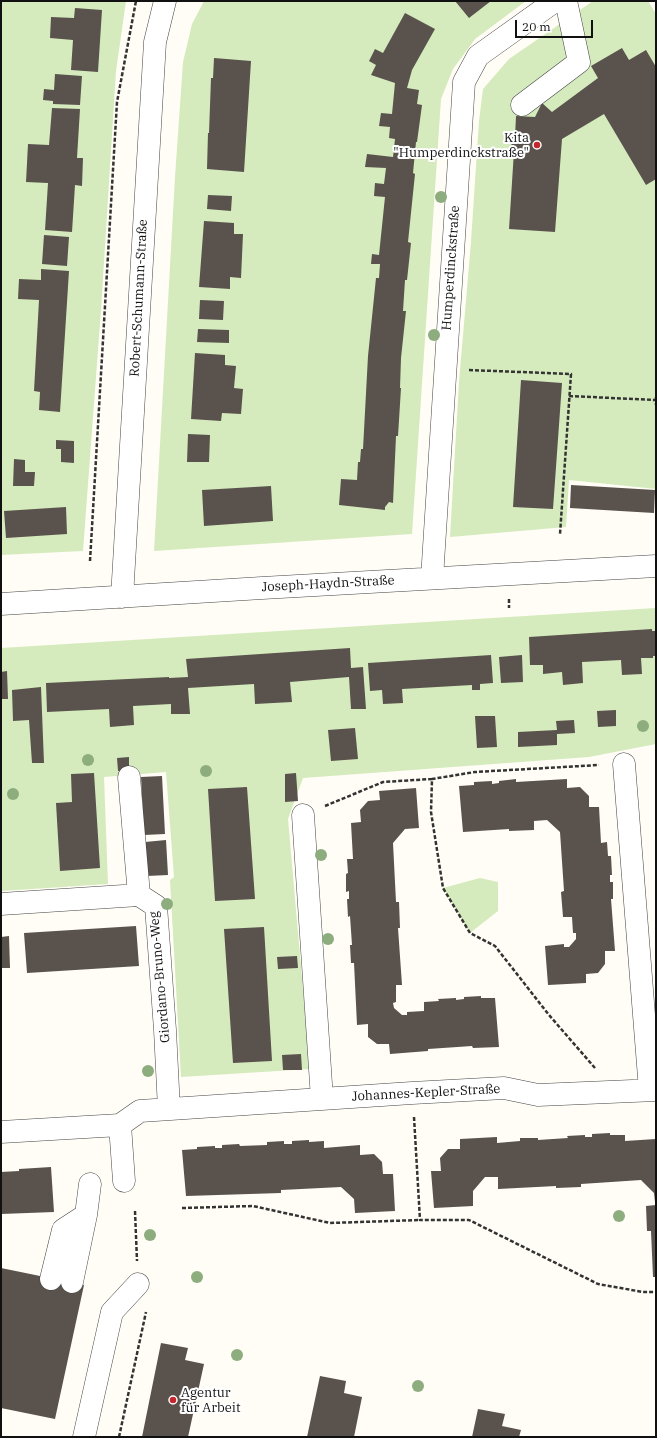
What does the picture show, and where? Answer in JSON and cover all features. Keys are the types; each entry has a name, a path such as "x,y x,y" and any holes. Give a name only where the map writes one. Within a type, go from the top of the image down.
{"street":[{"name":"Robert-Schumann-Straße","path":"122,597 155,42 165,1"},
{"name":"Humperdinckstraße","path":"432,578 444,369 464,82 478,56 555,1"},
{"path":"522,105 579,62 566,1"},
{"name":"Joseph-Haydn-Straße","path":"1,604 656,566"},
{"name":"Johannes-Kepler-Straße","path":"120,1125 140,1111 412,1092 504,1088 538,1095 653,1090 624,764"},
{"path":"129,778 139,895"},
{"path":"303,815 322,1099"},
{"name":"Giordano-Bruno-Weg","path":"1,904 139,895 156,906 169,1108"},
{"path":"1,1132 120,1125 124,1181"},
{"path":"72,1282 86,1215 90,1184"},
{"path":"51,1279 63,1230 86,1215"},
{"path":"84,1437 112,1312 138,1284"}],"path":[{"path":"90,561 117,102 136,1"},
{"path":"444,369 571,374 560,534"},
{"path":"569,396 656,398 656,405"},
{"path":"303,815 383,782 432,779 475,772 624,764"},
{"path":"432,779 432,812 443,888 470,933 495,946 549,1014 595,1068"},
{"path":"412,1092 420,1220"},
{"path":"182,1208 253,1206 330,1223 469,1220 598,1284 643,1292 656,1292"},
{"path":"118,1437 146,1309 138,1284 135,1211"}],"green space":[{"path":"1,1 126,1 116,71 101,310 83,551 1,555"},
{"path":"204,1 526,1 475,39 453,69 441,99 412,534 154,551 183,62 192,24"},
{"path":"593,1 648,1 656,14 656,489 569,480 566,527 450,537 459,382 471,242 479,121 483,89 509,59"},
{"path":"656,608 656,744 589,757 303,778 288,819 310,1069 181,1077 170,880 174,877 166,772 104,777 108,884 1,891 1,648"},
{"path":"480,878 498,882 498,911 470,933 443,888"}],"building":[{"path":"455,1 491,1 469,18"},
{"path":"75,8 102,10 98,72 71,70 73,40 50,38 51,17 74,18"},
{"path":"405,13 435,29 412,70 407,88 419,90 417,104 422,105 413,173 415,174 408,242 411,243 407,280 405,280 403,311 406,311 401,358 401,388 398,436 396,436 393,503 389,502 385,507 385,510 339,505 341,479 357,480 358,462 360,462 361,449 363,449 368,356 376,278 379,278 380,264 371,264 372,254 379,255 385,197 374,196 375,183 384,184 386,168 365,167 367,154 393,157 395,139 389,138 390,127 379,126 381,113 392,114 395,83 371,75 376,65 369,61 375,49 383,53"},
{"name":"Kita \"Humperdinckstraße\"","path":"622,48 629,60 646,50 656,67 656,179 646,185 604,114 562,139 555,232 509,229 514,151 511,151 512,137 515,137 516,116 535,117 542,103 552,112 598,78 591,66"},
{"path":"214,58 251,61 244,172 207,169 211,78 213,78"},
{"path":"55,74 82,76 80,105 53,104 53,101 43,100 44,89 54,90"},
{"path":"52,108 80,109 77,158 83,158 82,186 75,185 72,232 45,230 48,183 26,182 28,144 49,145"},
{"path":"208,195 232,196 231,211 207,209"},
{"path":"204,221 234,223 234,234 243,234 241,278 230,277 230,289 199,287"},
{"path":"44,235 69,237 67,266 42,264"},
{"path":"41,269 69,271 60,412 39,410 40,392 34,391 39,300 18,299 19,279 41,280"},
{"path":"200,300 224,301 223,320 199,319"},
{"path":"198,329 229,330 229,343 197,342"},
{"path":"195,353 225,355 225,365 236,366 234,388 243,389 241,414 222,413 221,421 191,419"},
{"path":"521,380 562,383 553,509 513,507"},
{"path":"188,434 210,435 209,462 187,462"},
{"path":"56,440 74,441 74,463 61,462 61,449 56,449"},
{"path":"14,459 25,460 25,472 35,472 34,486 13,486"},
{"path":"571,485 655,490 654,513 570,508"},
{"path":"271,486 273,521 204,526 202,490"},
{"path":"66,507 67,534 6,538 4,511"},
{"path":"652,629 652,631 656,631 656,656 653,656 653,658 641,658 642,674 622,675 621,660 582,662 583,683 563,685 562,672 543,674 543,665 530,665 529,637"},
{"path":"350,648 351,668 363,667 366,709 351,709 349,677 290,682 292,702 255,704 254,684 188,688 190,714 171,714 171,704 133,706 134,725 110,727 109,709 47,712 46,683 188,677 186,659"},
{"path":"491,655 493,683 480,684 480,690 472,690 472,685 402,689 403,703 383,704 382,690 370,691 368,663"},
{"path":"522,655 523,682 501,683 499,657"},
{"path":"7,671 8,699 1,699 1,672"},
{"path":"41,687 44,763 32,763 29,720 13,721 12,690"},
{"path":"616,710 616,726 598,727 597,711"},
{"path":"475,716 495,716 497,747 477,748"},
{"path":"574,720 575,733 557,734 557,745 518,747 518,732 557,730 556,721"},
{"path":"355,728 358,759 331,761 328,730"},
{"path":"129,757 129,770 118,771 117,758"},
{"path":"94,773 100,868 60,871 56,803 72,802 71,774"},
{"path":"296,773 298,801 285,802 285,774"},
{"path":"162,776 165,834 144,835 141,777"},
{"path":"516,779 516,782 567,779 567,788 580,787 589,796 589,807 599,807 601,843 607,842 608,856 611,856 612,875 610,875 610,882 613,882 613,899 611,899 615,951 605,951 605,964 598,973 586,974 586,983 548,985 545,946 564,944 564,947 569,947 576,939 576,933 573,933 572,917 563,917 561,892 564,891 560,832 547,820 534,821 534,830 509,831 509,829 463,832 459,786 474,785 474,782 492,781 492,784 499,783 499,781"},
{"path":"247,787 255,899 215,901 208,789"},
{"path":"416,788 419,828 405,829 393,843 396,902 399,902 400,928 398,928 402,985 396,985 396,1002 393,1003 394,1008 402,1015 407,1015 407,1012 424,1011 424,1002 439,1001 438,999 456,998 456,1000 464,999 464,997 481,996 481,998 495,998 499,1047 473,1048 472,1046 428,1049 428,1051 390,1054 389,1044 377,1044 368,1037 368,1024 357,1025 354,963 351,963 350,945 352,945 350,916 348,917 347,899 349,899 349,891 346,892 346,874 348,873 347,859 353,859 351,823 361,822 360,810 368,801 380,800 379,791"},
{"path":"166,840 168,875 147,876 145,842"},
{"path":"136,926 139,966 27,973 24,933"},
{"path":"264,927 272,1061 233,1063 224,929"},
{"path":"9,936 10,968 1,968 1,937"},
{"path":"297,956 298,968 278,969 277,957"},
{"path":"301,1054 302,1070 283,1070 282,1055"},
{"path":"610,1133 610,1135 625,1135 625,1141 656,1139 656,1202 654,1193 641,1180 581,1184 581,1187 556,1188 556,1186 498,1189 498,1177 485,1177 473,1191 473,1206 434,1208 431,1171 441,1171 440,1158 448,1149 460,1149 460,1139 497,1137 497,1143 520,1141 520,1138 538,1138 538,1140 585,1135 585,1137 592,1137 592,1134"},
{"path":"309,1140 309,1142 324,1141 324,1148 360,1145 360,1155 374,1154 382,1162 383,1174 393,1174 395,1211 355,1213 354,1199 341,1187 281,1190 281,1193 186,1196 182,1150 215,1146 215,1148 222,1148 222,1145 239,1144 240,1146 267,1145 267,1142 284,1141 284,1144 292,1144 292,1141"},
{"path":"51,1167 54,1212 1,1214 1,1172"},
{"path":"656,1205 656,1277 653,1277 651,1231 647,1231 646,1206"},
{"path":"1,1268 84,1285 55,1419 1,1408"},
{"name":"Agentur für Arbeit","path":"161,1343 188,1348 185,1360 204,1364 188,1437 142,1437"},
{"path":"320,1376 346,1381 344,1393 362,1397 354,1437 307,1437"},
{"path":"478,1409 505,1414 502,1426 521,1430 519,1437 472,1437"}],"place":[{"name":"Kita \"Humperdinckstraße\"","path":"537,145"},
{"name":"Agentur für Arbeit","path":"173,1400"}]}
